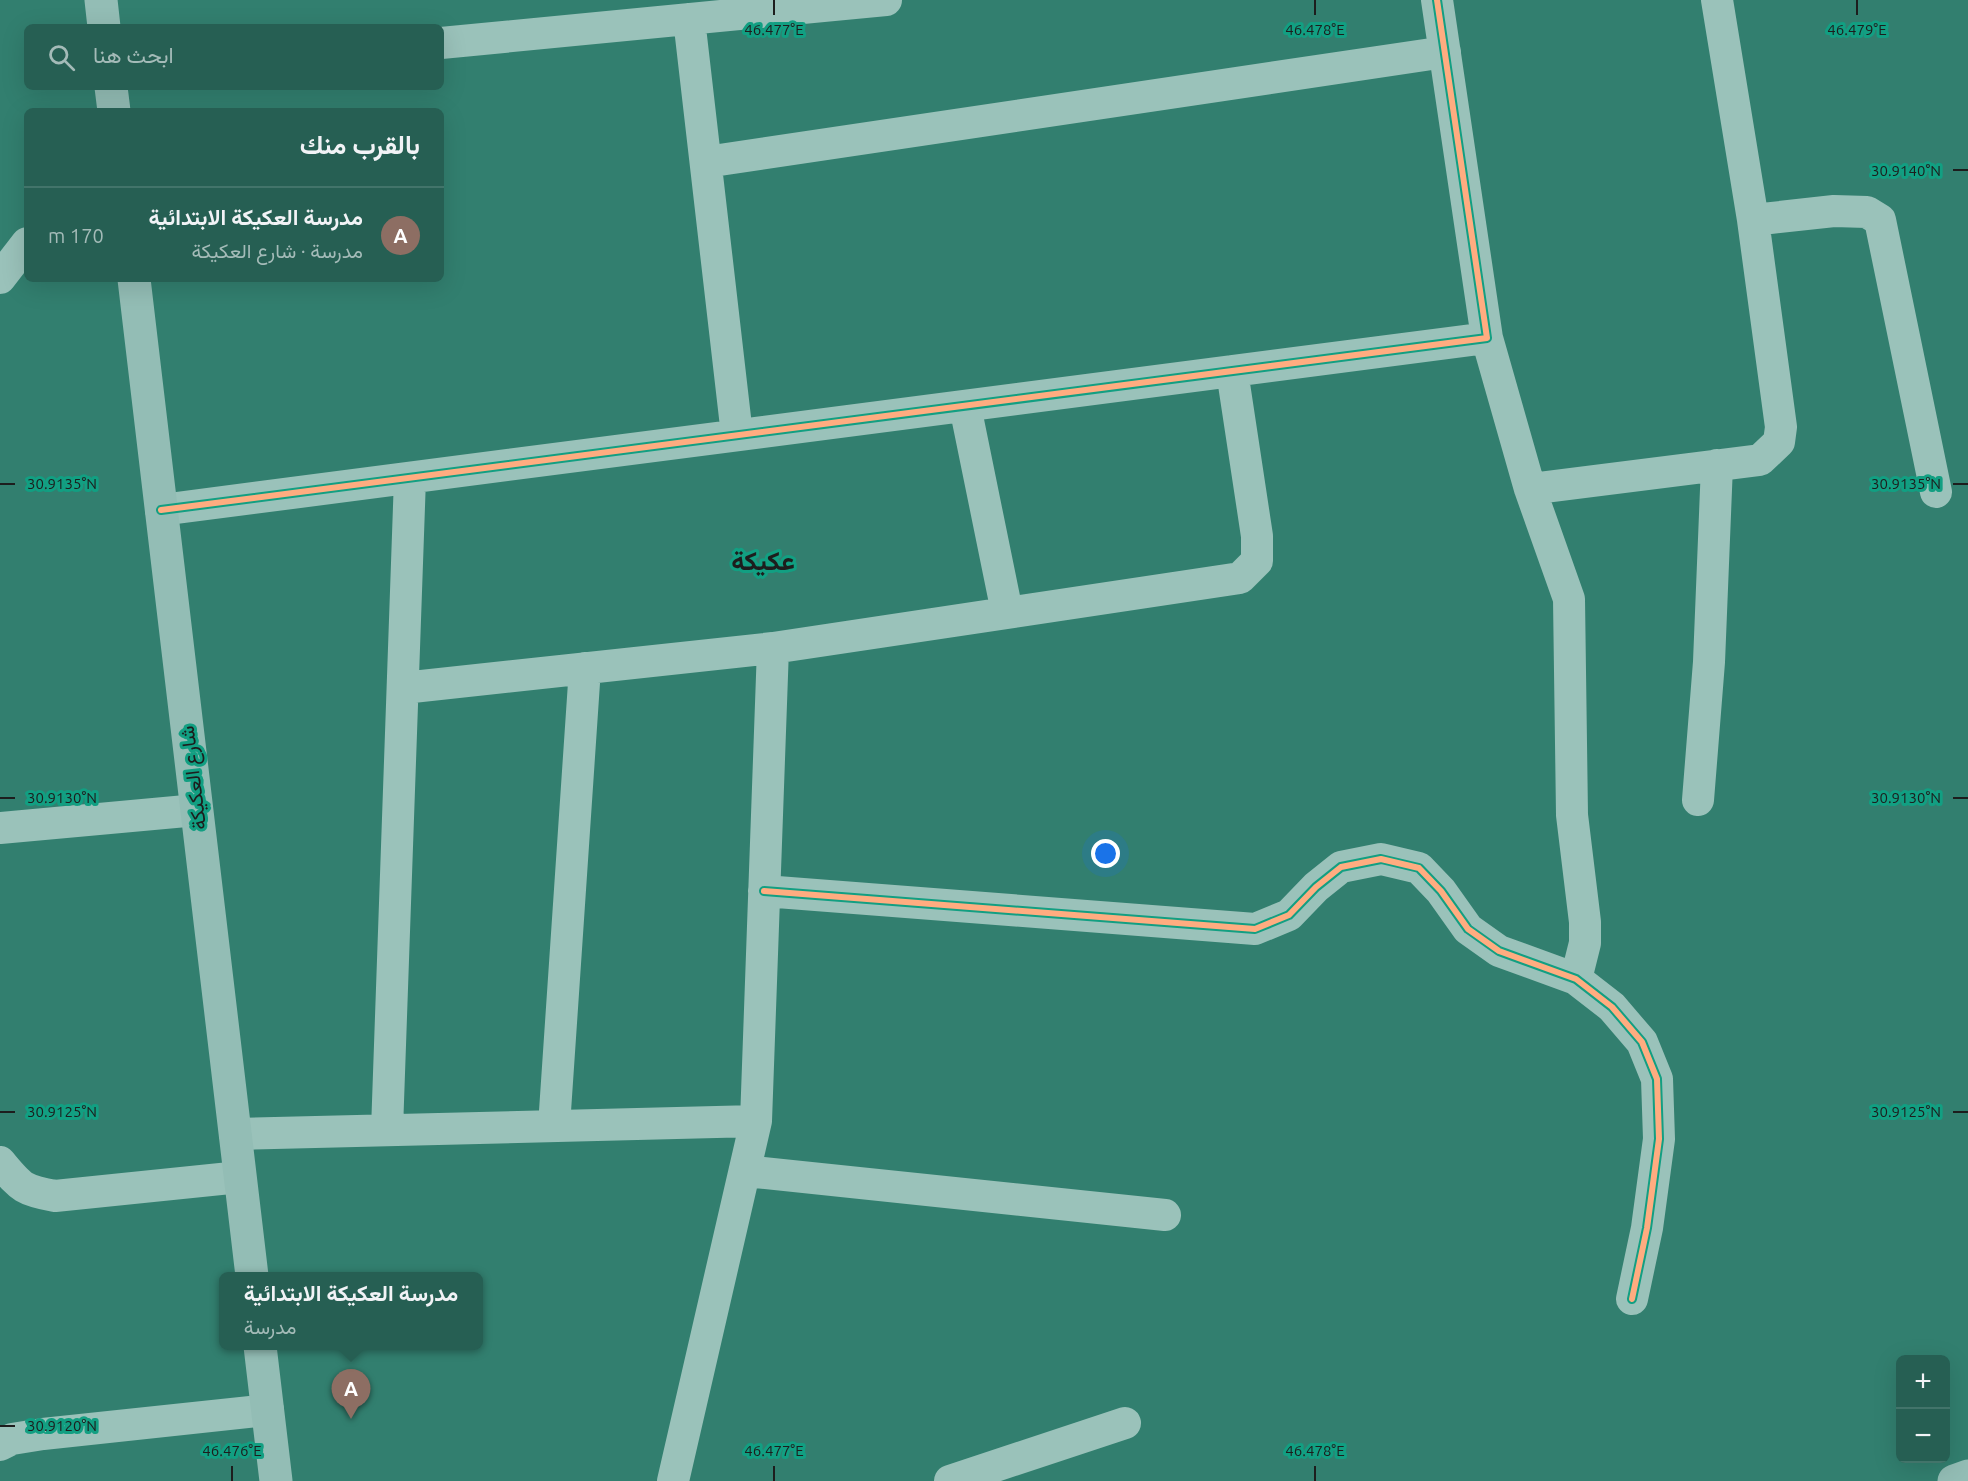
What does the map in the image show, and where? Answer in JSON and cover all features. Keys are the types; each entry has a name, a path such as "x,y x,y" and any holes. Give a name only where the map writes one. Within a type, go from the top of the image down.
{"street":[{"path":"101,0 104,24"},
{"path":"444,43 886,0"},
{"path":"1437,0 1487,338 1530,489 1569,599 1572,814 1585,922 1585,943 1576,979"},
{"path":"1530,489 1760,460 1779,442 1781,427 1753,220 1717,0"},
{"path":"689,19 737,435"},
{"path":"706,162 1445,52"},
{"path":"111,90 114,108"},
{"path":"1753,220 1834,211 1867,212 1880,220 1936,492"},
{"path":"0,278 24,247"},
{"name":"شارع العكيكة","path":"134,282 252,1272"},
{"path":"161,510 1487,338"},
{"path":"403,688 773,648 1240,578 1257,561 1257,536 1232,371"},
{"path":"965,406 1007,612"},
{"path":"1698,800 1709,662 1717,465"},
{"path":"387,1130 410,478"},
{"path":"673,1481 756,1121 773,648"},
{"path":"554,1126 585,668"},
{"path":"0,828 197,810"},
{"path":"764,891 1255,929 1289,915 1316,887 1341,867 1381,859 1419,868 1441,891 1468,929 1499,951 1576,979 1612,1007 1642,1042 1657,1079 1659,1138 1647,1228 1632,1299"},
{"path":"235,1134 756,1121"},
{"path":"0,1162 29,1191 55,1196 240,1177"},
{"path":"744,1171 1165,1215"},
{"path":"260,1350 276,1481"},
{"path":"0,1445 12,1439 43,1434 267,1410"},
{"path":"950,1481 1125,1423"},
{"path":"1954,1481 1968,1476"}],"cycle path":[{"path":"161,510 1487,338 1437,0"},
{"path":"764,891 1255,929 1289,915 1316,887 1341,867 1381,859 1419,868 1441,891 1468,929 1499,951 1576,979 1612,1007 1642,1042 1657,1079 1659,1139 1647,1228 1632,1299"}],"place":[{"name":"مدرسة العكيكة الابتدائية","path":"351,1419"}],"district":[{"name":"عكيكة","path":"763,561"}]}
